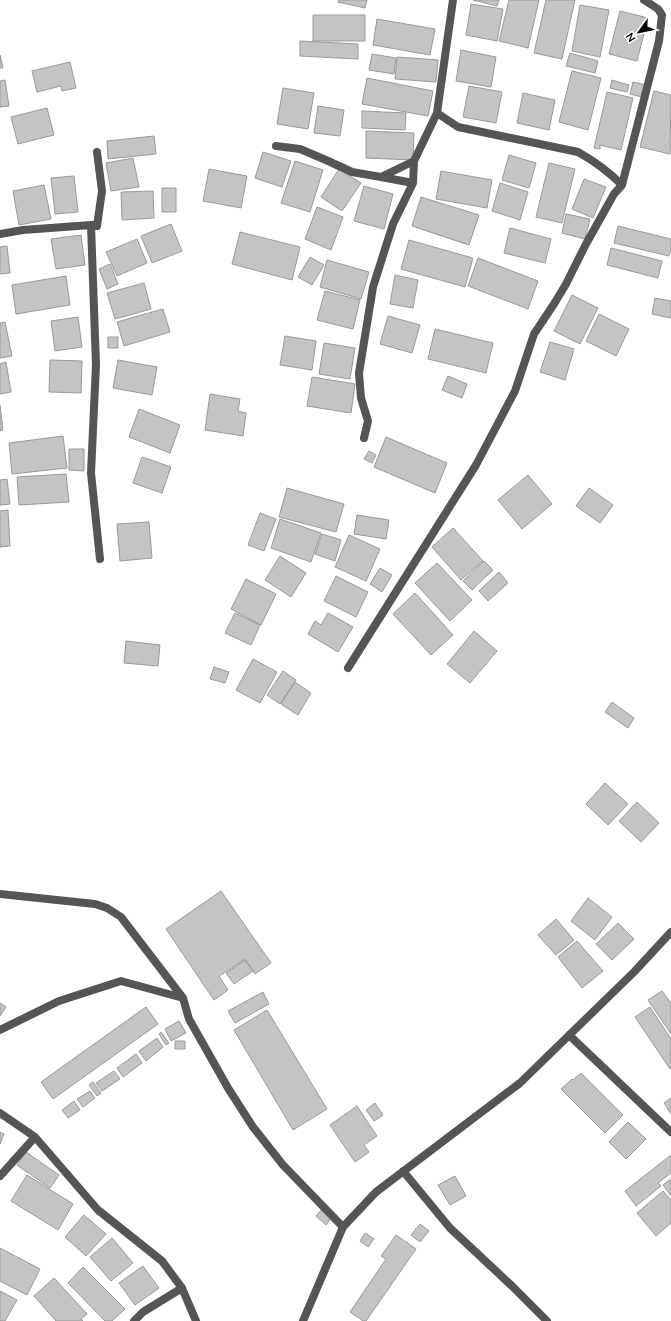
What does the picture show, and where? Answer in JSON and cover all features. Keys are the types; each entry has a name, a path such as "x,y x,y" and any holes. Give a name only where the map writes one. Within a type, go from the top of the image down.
{"street":[{"path":"364,438 368,421 361,398 359,373 373,287 393,224 413,183 414,161 437,113 453,0"},
{"path":"348,668 476,465 515,391 534,334 554,304 614,194 622,185 658,41 662,15 658,8 644,0"},
{"path":"437,113 458,127 578,152 594,160 608,170 622,185"},
{"path":"276,146 300,149 352,172 413,183"},
{"path":"0,234 23,230 91,225 97,226 102,191 97,152"},
{"path":"381,177 414,161"},
{"path":"91,225 96,365 91,473 100,559"},
{"path":"0,894 95,904 107,908 121,917 183,998 189,1020 228,1088 253,1127 283,1165 343,1227"},
{"path":"303,1321 343,1227 376,1192 520,1083 634,972 671,932"},
{"path":"0,1030 59,1000 121,981 183,998"},
{"path":"569,1035 671,1132"},
{"path":"0,1113 35,1136 98,1210 162,1261 182,1288 196,1321"},
{"path":"0,1176 35,1136"},
{"path":"403,1171 450,1228 512,1286 546,1321"},
{"path":"134,1321 143,1312 182,1288"}],"building":[{"path":"339,0 367,0 365,8 338,2"},
{"path":"473,0 499,0 497,6"},
{"path":"509,0 539,0 528,48 499,41"},
{"path":"546,0 575,0 562,59 534,53"},
{"path":"471,4 503,9 497,41 466,35"},
{"path":"580,5 609,10 600,57 572,51"},
{"path":"620,11 648,18 637,61 609,54"},
{"path":"313,15 365,15 365,41 313,41"},
{"path":"377,19 435,29 430,55 373,45"},
{"path":"300,41 358,44 358,59 300,56"},
{"path":"461,50 496,57 491,87 456,81"},
{"path":"570,53 598,61 595,73 566,66"},
{"path":"372,54 396,58 394,74 369,70"},
{"path":"0,55 3,68 0,68"},
{"path":"397,57 438,60 436,82 395,79"},
{"path":"70,62 76,88 62,91 61,86 37,92 32,71"},
{"path":"572,71 601,78 588,130 559,122"},
{"path":"367,78 433,91 428,116 362,104"},
{"path":"5,80 9,106 0,107 0,81"},
{"path":"612,80 629,85 627,92 610,88"},
{"path":"633,82 646,85 642,97 630,94"},
{"path":"469,86 502,92 496,123 463,117"},
{"path":"283,88 314,93 308,129 277,124"},
{"path":"654,91 671,95 670,154 640,147"},
{"path":"607,92 633,98 621,150 600,145 600,149 594,148"},
{"path":"523,93 555,100 549,130 517,123"},
{"path":"318,106 344,110 340,136 314,133"},
{"path":"47,108 54,135 18,144 11,117"},
{"path":"362,111 406,113 405,130 362,128"},
{"path":"366,131 414,133 413,160 366,158"},
{"path":"154,136 156,154 108,159 107,141"},
{"path":"263,152 291,161 282,187 255,178"},
{"path":"509,155 536,163 529,188 502,180"},
{"path":"133,158 139,187 111,191 106,163"},
{"path":"295,161 323,170 310,212 281,203"},
{"path":"549,163 575,169 562,223 536,217"},
{"path":"209,169 247,176 241,208 203,201"},
{"path":"339,169 361,183 342,211 321,197"},
{"path":"441,171 492,180 487,208 436,199"},
{"path":"74,176 78,212 55,214 51,178"},
{"path":"584,179 606,187 593,218 572,209"},
{"path":"500,183 528,192 520,220 492,211"},
{"path":"44,185 51,219 19,225 13,191"},
{"path":"364,186 393,194 384,229 354,221"},
{"path":"162,188 176,188 176,212 162,212"},
{"path":"153,191 154,218 122,220 121,192"},
{"path":"421,197 479,215 469,245 412,226"},
{"path":"317,207 343,217 331,250 305,239"},
{"path":"566,214 590,219 585,239 562,233"},
{"path":"171,224 182,251 152,263 141,236"},
{"path":"618,226 671,239 669,256 614,243"},
{"path":"510,228 551,239 545,263 504,253"},
{"path":"240,232 300,247 292,280 232,264"},
{"path":"81,235 85,265 56,269 51,239"},
{"path":"137,239 147,263 117,276 106,252"},
{"path":"409,240 473,258 465,287 401,269"},
{"path":"7,246 10,273 0,274 0,247"},
{"path":"611,248 662,261 658,278 607,265"},
{"path":"310,257 324,265 312,285 298,277"},
{"path":"478,258 538,281 528,309 468,286"},
{"path":"327,260 369,272 361,299 320,287"},
{"path":"110,264 118,284 107,289 99,269"},
{"path":"395,275 418,280 413,308 390,304"},
{"path":"66,276 70,305 16,314 12,285"},
{"path":"144,283 151,309 115,319 107,293"},
{"path":"325,291 360,300 353,329 317,320"},
{"path":"572,295 598,308 580,344 554,331"},
{"path":"655,298 671,301 671,318 652,314"},
{"path":"163,309 170,332 124,346 117,322"},
{"path":"599,314 629,329 616,356 586,341"},
{"path":"388,316 420,325 412,353 380,344"},
{"path":"78,317 82,347 55,351 51,321"},
{"path":"5,322 12,356 0,358 0,323"},
{"path":"435,329 493,343 486,373 428,359"},
{"path":"285,336 316,341 312,370 280,365"},
{"path":"108,337 118,337 118,348 108,348"},
{"path":"550,342 574,349 565,380 540,372"},
{"path":"324,343 355,348 350,379 319,374"},
{"path":"50,360 82,361 81,393 49,392"},
{"path":"118,360 157,367 152,395 113,388"},
{"path":"6,362 11,392 0,394 0,364"},
{"path":"448,376 467,384 462,398 442,390"},
{"path":"312,377 355,384 351,413 307,406"},
{"path":"210,394 240,399 238,411 246,413 243,436 205,430"},
{"path":"0,405 3,430 0,431"},
{"path":"139,409 180,425 170,453 129,437"},
{"path":"63,436 67,468 12,474 9,443"},
{"path":"386,437 447,463 435,493 374,467"},
{"path":"69,449 84,449 84,471 69,470"},
{"path":"369,451 376,455 372,463 364,459"},
{"path":"142,457 171,467 162,493 133,483"},
{"path":"66,474 69,502 19,505 17,477"},
{"path":"528,475 552,504 522,529 498,500"},
{"path":"7,479 10,504 0,505 0,480"},
{"path":"287,488 344,504 336,532 279,517"},
{"path":"589,488 613,505 600,523 576,506"},
{"path":"8,510 10,546 0,547 0,511"},
{"path":"260,513 276,519 264,551 248,545"},
{"path":"357,515 389,520 386,539 354,534"},
{"path":"280,519 321,533 311,562 271,548"},
{"path":"149,522 152,558 120,561 117,524"},
{"path":"453,528 483,561 461,580 432,547"},
{"path":"322,534 341,540 335,561 315,554"},
{"path":"349,535 380,549 366,581 335,567"},
{"path":"280,556 306,573 291,597 265,580"},
{"path":"484,561 493,570 472,590 463,581"},
{"path":"437,563 472,600 450,621 415,583"},
{"path":"380,568 392,575 382,592 370,584"},
{"path":"499,572 508,583 488,601 479,591"},
{"path":"336,576 368,592 356,617 324,601"},
{"path":"246,579 276,594 261,625 231,609"},
{"path":"415,593 453,635 431,655 393,614"},
{"path":"235,613 260,625 251,645 225,633"},
{"path":"328,613 353,627 338,652 308,634 315,621 321,625"},
{"path":"474,631 497,651 470,683 447,664"},
{"path":"126,641 160,645 158,666 124,663"},
{"path":"253,659 277,672 260,703 236,690"},
{"path":"214,667 229,672 225,683 210,679"},
{"path":"283,671 296,680 280,704 267,695"},
{"path":"295,682 311,693 298,715 281,704"},
{"path":"612,702 634,718 628,728 605,712"},
{"path":"605,783 628,804 608,825 586,804"},
{"path":"637,802 659,823 641,842 619,821"},
{"path":"221,891 271,963 255,974 245,959 219,976 228,990 214,1000 166,929"},
{"path":"588,898 612,917 595,940 571,921"},
{"path":"556,919 574,940 556,955 538,935"},
{"path":"618,923 634,939 612,960 596,944"},
{"path":"577,941 603,971 582,988 558,957"},
{"path":"245,960 253,971 234,984 226,973"},
{"path":"662,991 671,1003 671,1034 648,1000"},
{"path":"263,992 269,1004 235,1023 228,1011"},
{"path":"0,1003 6,1007 0,1016"},
{"path":"146,1007 158,1024 53,1099 41,1082"},
{"path":"650,1007 671,1039 670,1069 635,1017"},
{"path":"267,1010 327,1109 293,1130 234,1030"},
{"path":"179,1021 186,1033 171,1041 165,1029"},
{"path":"161,1032 169,1043 166,1045 159,1034"},
{"path":"157,1038 163,1047 146,1061 139,1051"},
{"path":"175,1041 185,1041 185,1049 175,1049"},
{"path":"136,1054 142,1063 123,1077 117,1068"},
{"path":"114,1071 120,1079 102,1091 96,1083"},
{"path":"581,1073 623,1115 605,1133 561,1089"},
{"path":"93,1082 101,1093 97,1096 89,1085"},
{"path":"90,1091 95,1098 83,1107 77,1099"},
{"path":"671,1098 671,1114 664,1103"},
{"path":"74,1101 80,1110 68,1118 62,1110"},
{"path":"375,1103 383,1115 374,1121 366,1110"},
{"path":"357,1106 377,1136 364,1145 369,1152 355,1162 330,1125"},
{"path":"628,1122 646,1139 626,1159 609,1142"},
{"path":"0,1132 4,1134 0,1144"},
{"path":"26,1152 59,1175 50,1188 17,1165"},
{"path":"671,1155 671,1173 658,1183 661,1186 636,1206 625,1191"},
{"path":"27,1175 73,1204 58,1230 11,1201"},
{"path":"455,1176 466,1196 450,1205 438,1185"},
{"path":"671,1179 671,1196 663,1185"},
{"path":"663,1191 671,1200 671,1223 656,1236 637,1213"},
{"path":"321,1210 331,1218 326,1225 316,1216"},
{"path":"84,1215 106,1234 86,1256 65,1237"},
{"path":"420,1224 429,1231 420,1242 411,1235"},
{"path":"365,1233 374,1239 368,1247 360,1241"},
{"path":"396,1235 416,1249 366,1321 363,1321 350,1312 386,1259 381,1256"},
{"path":"112,1238 133,1263 111,1281 90,1257"},
{"path":"0,1248 40,1269 27,1295 0,1281"},
{"path":"143,1266 159,1288 135,1305 119,1283"},
{"path":"83,1267 125,1309 112,1321 105,1321 68,1283"},
{"path":"54,1278 87,1314 81,1319 83,1321 56,1321 34,1296"},
{"path":"0,1291 17,1300 5,1321 0,1321"}]}
